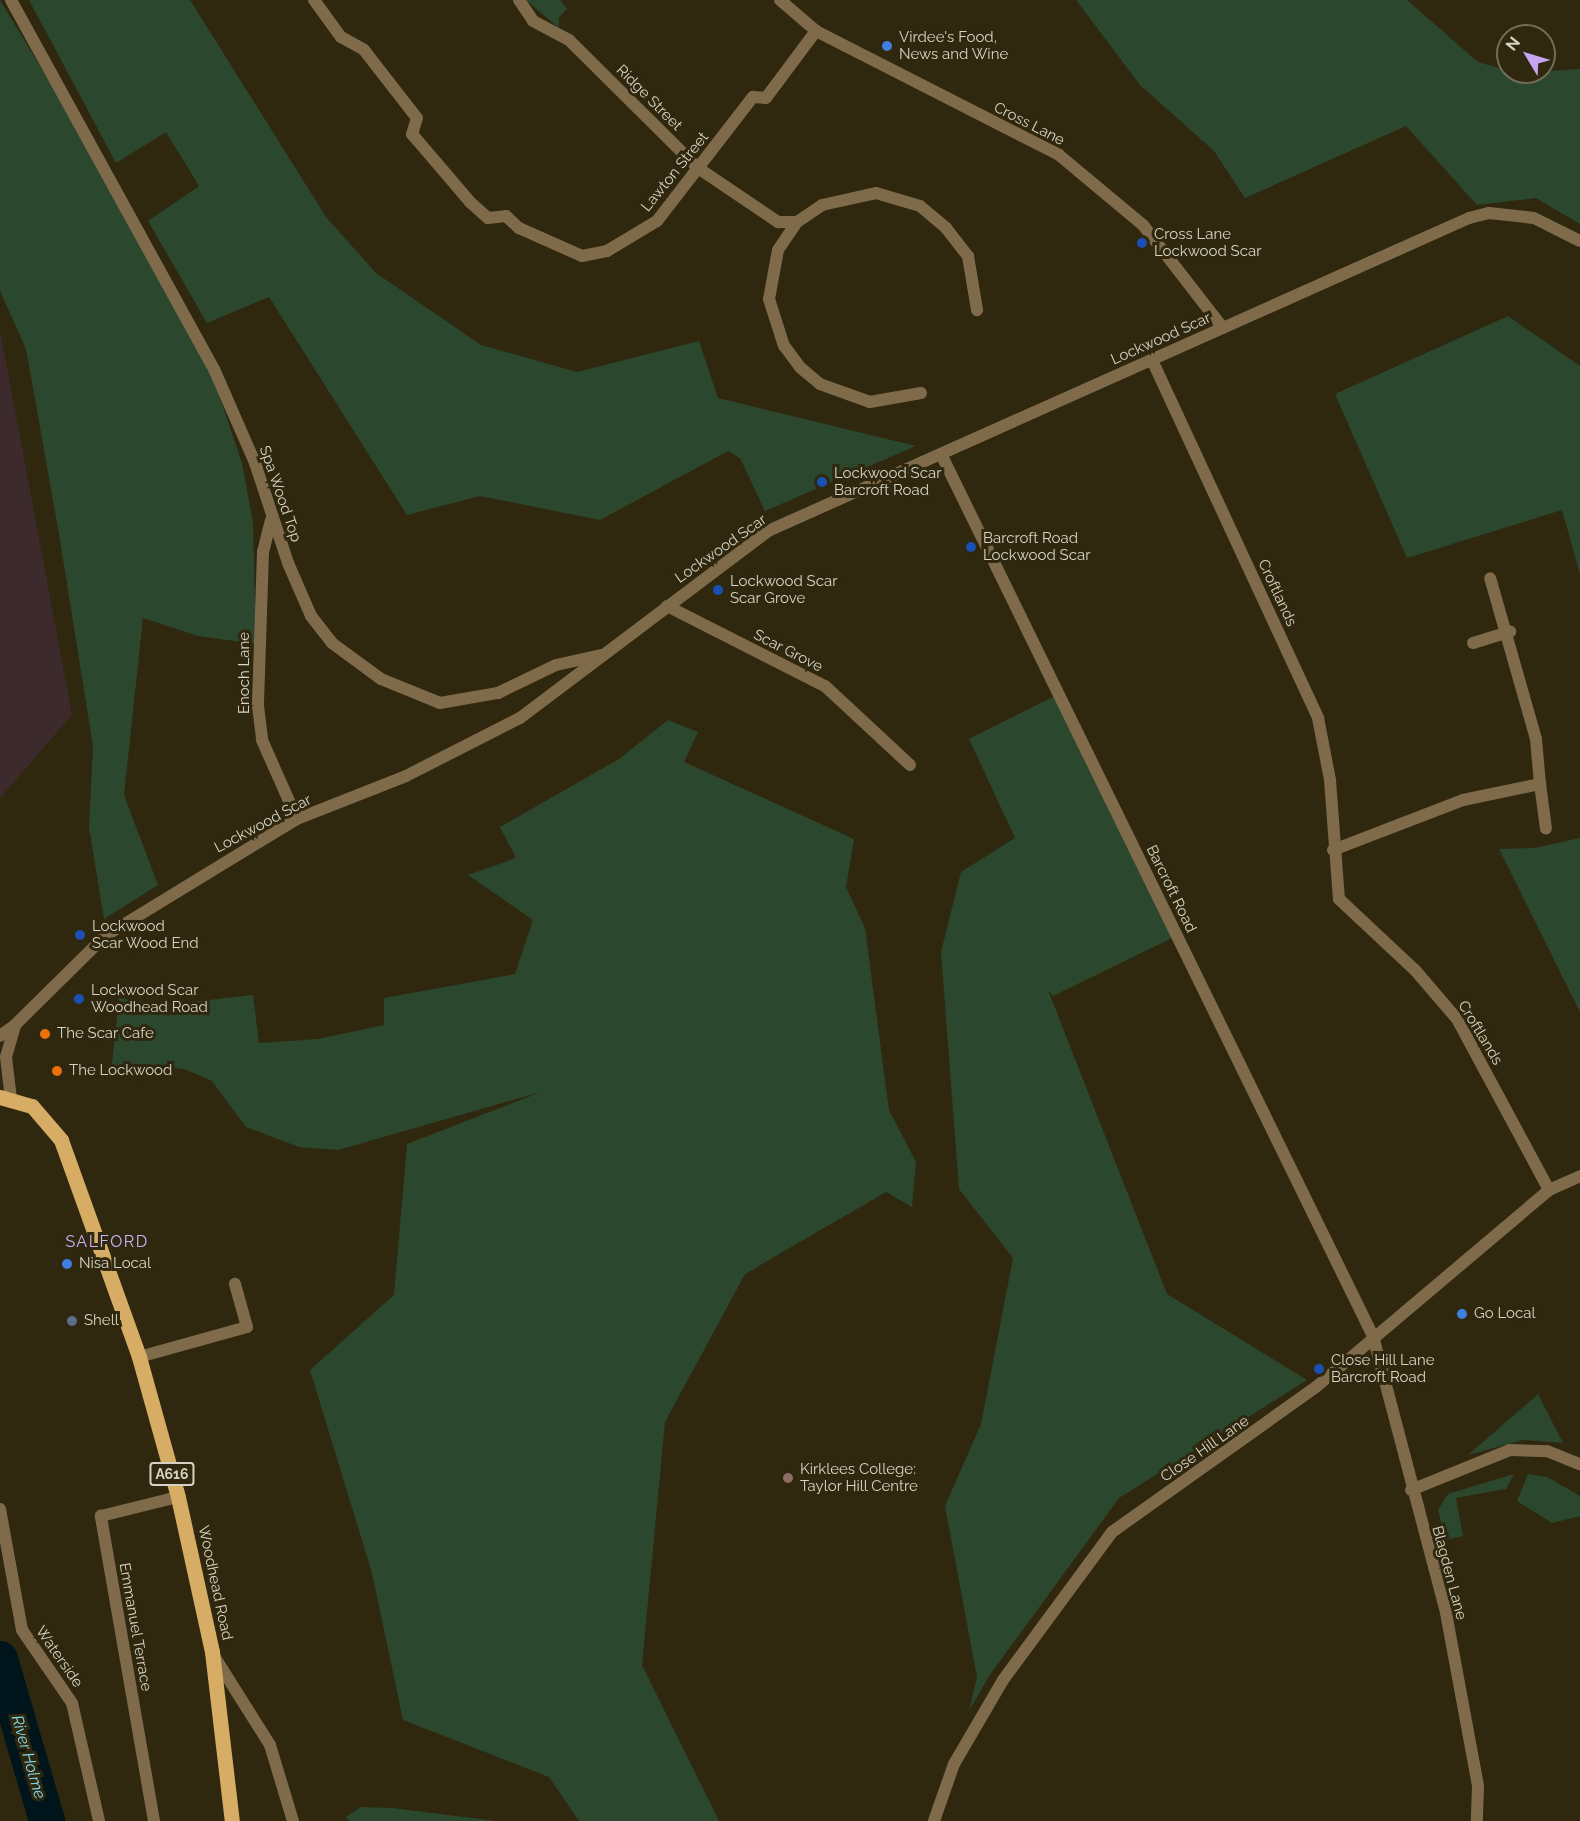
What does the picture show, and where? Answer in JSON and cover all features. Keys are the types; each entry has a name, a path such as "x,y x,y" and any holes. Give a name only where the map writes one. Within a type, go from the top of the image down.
{"main road":[{"name":"Woodhead Road","path":"5,1098 32,1106 61,1140 139,1357 178,1497 212,1652 232,1821"}],"street":[{"name":"Spa Wood Top","path":"11,0 77,126 160,263 214,369 255,463 271,520 311,616 332,643 413,695 440,703 466,702 556,665 602,655"},
{"name":"Lawton Street","path":"315,0 340,37 364,50 417,118 412,134 488,218 506,216 519,228 582,256 607,251 657,221 753,98 766,98 816,31"},
{"name":"Ridge Street","path":"519,0 533,21 569,40 698,168 778,222 797,222"},
{"name":"Cross Lane","path":"780,0 816,31 1059,155 1143,225 1223,328"},
{"path":"921,393 870,402 820,384 794,360 769,299 778,250 797,222 822,205 876,193 920,206 968,256 977,310"},
{"name":"Lockwood Scar","path":"5,1098 6,1057 15,1025 105,936 297,819 473,744 520,718 768,531 942,456 1448,226 1489,213 1534,218 1580,241"},
{"name":"Croftlands","path":"1152,360 1318,718 1330,780 1333,850 1339,899 1415,970 1457,1020 1549,1190"},
{"name":"Barcroft Road","path":"942,456 1373,1336"},
{"name":"Enoch Lane","path":"271,520 263,552 258,706 262,740 297,819"},
{"path":"1490,578 1510,632 1536,739 1546,829"},
{"name":"Scar Grove","path":"667,606 825,686 910,765"},
{"path":"1473,643 1510,632"},
{"path":"1333,850 1463,800 1540,784"},
{"path":"0,1036 15,1025"},
{"name":"Close Hill Lane","path":"934,1821 954,1764 1003,1680 1112,1532 1316,1387 1373,1336 1549,1190 1580,1176"},
{"path":"139,1357 247,1327 235,1284"},
{"name":"Blagden Lane","path":"1373,1336 1411,1490 1446,1613 1478,1786 1477,1821"},
{"path":"1411,1490 1510,1450 1547,1451 1579,1460"},
{"name":"Emmanuel Terrace","path":"154,1821 101,1516 178,1497"},
{"name":"Waterside","path":"0,1509 22,1630 72,1703 99,1821"},
{"path":"212,1652 270,1745 293,1821"}],"shaded area":[{"path":"0,330 72,715 0,798"}],"green space":[{"path":"0,0 136,224 177,305 218,392 242,463 253,523 256,644 198,636 143,618 124,795 158,885 104,919 89,827 93,746 59,534 26,349 0,291"},
{"path":"29,0 190,0 326,217 376,273 481,345 577,372 699,341 718,398 916,446 765,511 740,458 728,451 600,520 480,496 407,515 269,297 207,323 148,221 199,186 166,132 116,163"},
{"path":"526,0 560,0 567,9 559,17 559,28"},
{"path":"1076,0 1407,0 1478,62 1496,67 1496,84 1556,84 1556,70 1580,69 1580,224 1536,198 1477,205 1406,126 1245,198 1214,151 1140,85"},
{"path":"1508,316 1580,366 1580,574 1562,510 1407,558 1335,394"},
{"path":"1057,695 1172,938 1053,996 1048,990 1167,1294 1307,1380 1119,1498 989,1676 969,1711 977,1677 945,1506 981,1424 1013,1258 959,1189 941,952 961,872 1015,838 969,739"},
{"path":"668,720 698,732 684,762 854,839 846,887 865,928 889,1110 916,1162 912,1207 886,1192 745,1274 665,1422 642,1665 719,1821 579,1821 549,1777 403,1720 372,1573 310,1370 394,1295 407,1144 541,1092 338,1150 299,1147 246,1127 212,1081 184,1069 147,1065 111,1072 119,998 165,1005 253,995 259,1043 318,1039 384,1025 384,998 515,974 533,920 468,875 516,858 500,827 619,759"},
{"path":"1580,838 1580,1012 1499,849 1535,848"},
{"path":"1538,1394 1563,1443 1523,1440 1468,1455"},
{"path":"1514,1474 1506,1489 1456,1498 1463,1536 1446,1540 1438,1510 1448,1494"},
{"path":"1528,1474 1547,1477 1580,1496 1580,1516 1552,1523 1517,1501"},
{"path":"361,1807 392,1808 496,1821 349,1821 346,1817"}],"waterway":[{"name":"River Holme","path":"0,1659 47,1821"}],"place":[{"name":"Virdee's Food, News and Wine","path":"887,46"},
{"name":"Cross Lane Lockwood Scar","path":"1142,243"},
{"name":"Lockwood Scar Barcroft Road","path":"822,482"},
{"name":"Barcroft Road Lockwood Scar","path":"971,547"},
{"name":"Lockwood Scar Scar Grove","path":"718,590"},
{"name":"Lockwood Scar Wood End","path":"80,935"},
{"name":"Lockwood Scar Woodhead Road","path":"79,999"},
{"name":"The Scar Cafe","path":"45,1034"},
{"name":"The Lockwood","path":"57,1071"},
{"name":"Nisa Local","path":"67,1264"},
{"name":"Go Local","path":"1462,1314"},
{"name":"Shell","path":"72,1321"},
{"name":"Close Hill Lane Barcroft Road","path":"1319,1369"},
{"name":"Kirklees College: Taylor Hill Centre","path":"788,1478"}],"district":[{"name":"SALFORD","path":"107,1242"}]}
